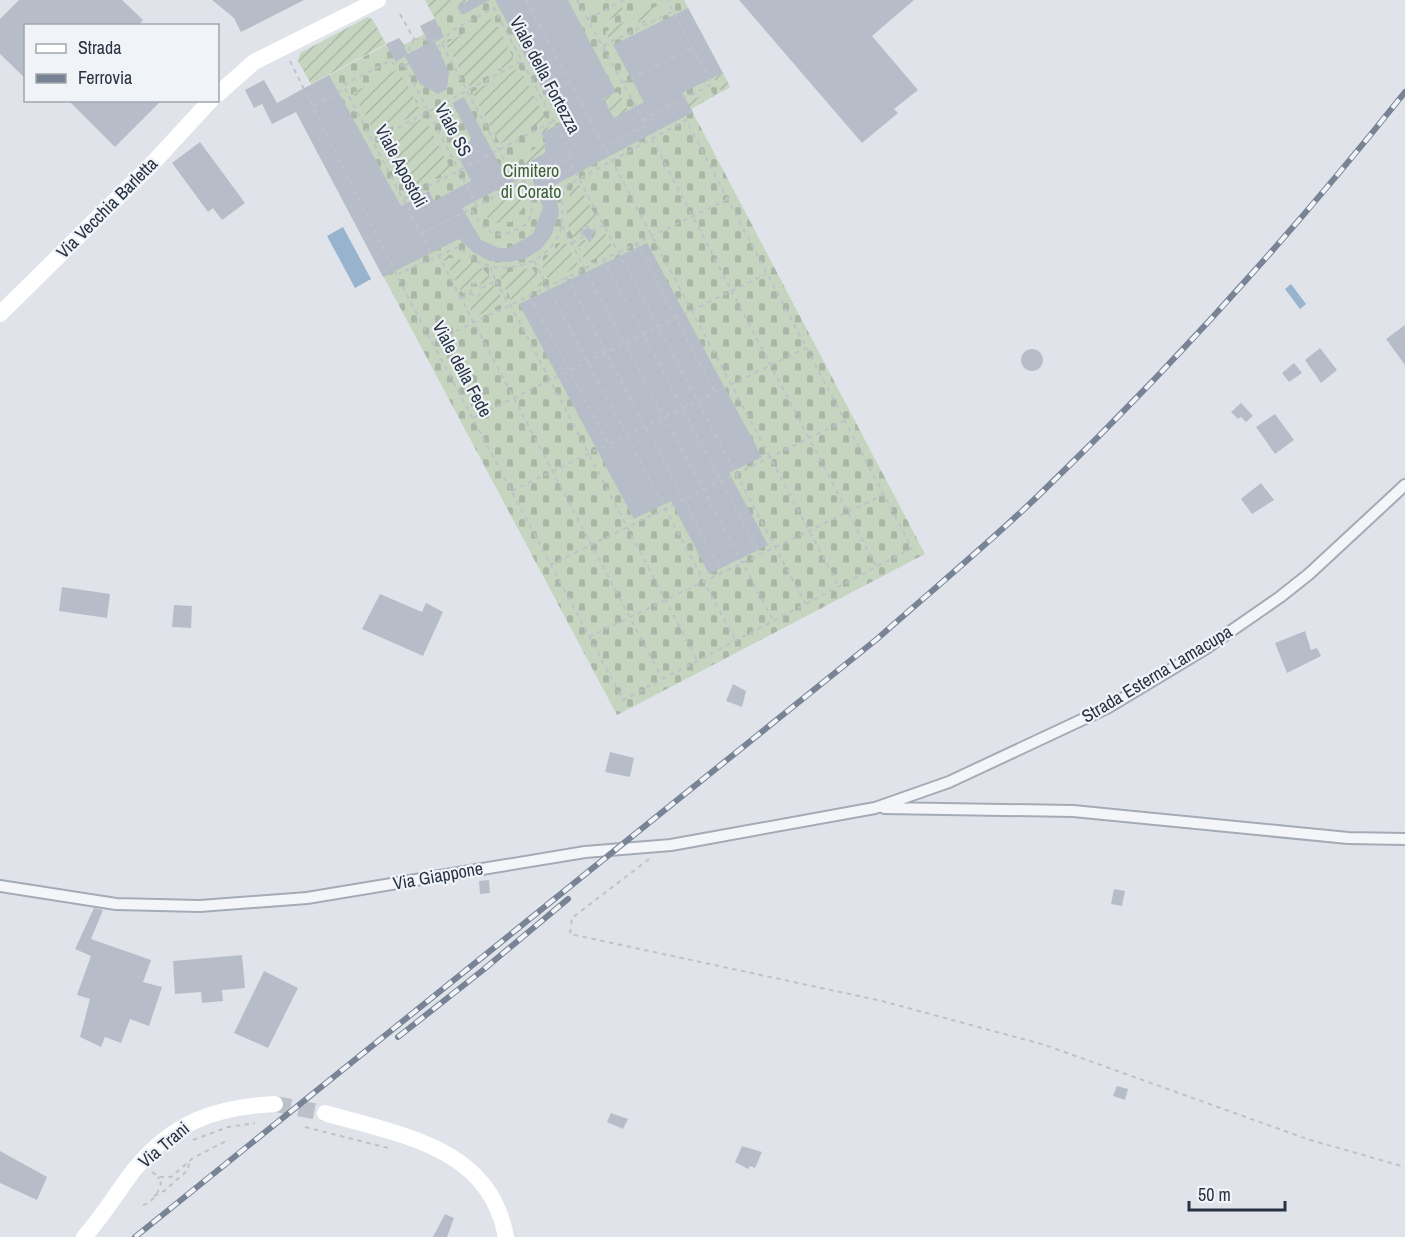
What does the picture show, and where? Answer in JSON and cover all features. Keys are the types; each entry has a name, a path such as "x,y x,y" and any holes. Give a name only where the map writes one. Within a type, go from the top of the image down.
{"street":[{"path":"219,93 254,62 375,0"},
{"name":"Via Vecchia Barletta","path":"0,314 151,165 209,102"},
{"name":"Strada Esterna Lamacupa","path":"875,808 949,782 1107,708 1208,647 1302,580 1405,485"},
{"path":"875,808 1073,811 1348,838 1405,839"},
{"name":"Via Giappone","path":"0,886 116,904 200,906 307,898 585,852 671,845 875,808"},
{"name":"Via Trani","path":"84,1237 148,1154 172,1132 196,1118 220,1110 275,1104"},
{"path":"325,1113 428,1145 459,1161 477,1175 492,1194 501,1213 506,1237"}],"path":[{"path":"526,0 838,586"},
{"path":"577,0 646,125 605,146"},
{"path":"588,19 624,0"},
{"path":"643,120 712,84 667,0"},
{"name":"Viale della Fortezza","path":"442,44 451,31 494,8 572,156 568,158"},
{"path":"603,46 673,11"},
{"path":"400,14 414,39"},
{"path":"414,39 434,40 437,47 442,44 517,185"},
{"path":"312,106 345,89 343,85 388,62 405,66 408,63 405,56 414,39"},
{"name":"Viale della Fede","path":"283,48 432,343 623,700 662,678"},
{"path":"623,83 693,48"},
{"path":"373,141 522,61"},
{"name":"Viale SS","path":"405,66 477,206"},
{"name":"Viale Apostoli","path":"345,89 434,257"},
{"path":"398,274 438,255 458,247 477,261 489,265 514,267 534,261 546,252 558,236 563,194 567,186 578,177 686,120 912,548 662,678 438,255"},
{"path":"404,199 554,121"},
{"path":"652,139 876,566"},
{"path":"422,234 568,158 805,603"},
{"path":"471,208 481,227 489,233 501,235 513,232 528,223 533,209 531,194 524,182"},
{"path":"432,343 728,199"},
{"path":"561,225 773,620"},
{"path":"572,243 583,237 592,238 594,230 604,225"},
{"path":"583,237 582,231 586,226 594,230"},
{"path":"636,243 714,392"},
{"path":"603,259 760,554"},
{"path":"534,261 735,640"},
{"path":"489,265 697,660"},
{"path":"473,418 767,274"},
{"path":"566,276 722,573"},
{"path":"461,298 470,294 479,296 482,288 496,281"},
{"path":"470,294 470,286 474,283 482,288"},
{"path":"529,295 609,444"},
{"path":"512,491 807,347"},
{"path":"550,565 845,420"},
{"path":"589,637 883,495"},
{"path":"654,855 572,918 570,934 882,1000 1045,1045 1307,1138 1405,1167"},
{"path":"189,1142 228,1127 255,1123"},
{"path":"305,1127 394,1149"},
{"path":"152,1172 159,1177 171,1177 189,1162 226,1142"},
{"path":"154,1196 164,1191 188,1170 189,1162"},
{"path":"147,1178 158,1166"},
{"path":"143,1205 148,1204 160,1188 161,1184 157,1180 159,1177"}],"green space":[{"path":"425,0 469,0 435,19"},
{"name":"Cimitero di Corato","path":"469,0 684,0 730,87 691,109 925,554 617,715 288,97 399,38 404,45 424,34 420,26"},
{"path":"550,0 608,96 618,92 628,111 614,118"},
{"path":"661,4 664,10 640,23 636,16"},
{"path":"621,6 624,12 601,24 598,18"},
{"path":"368,17 373,20 386,44 311,84 298,61 300,53"},
{"path":"493,18 515,61 469,86 446,43"},
{"path":"628,20 632,26 609,38 605,32"},
{"path":"519,68 546,119 500,144 472,92"},
{"path":"398,69 421,111 376,135 353,93"},
{"path":"723,73 730,87 722,92 714,78"},
{"path":"711,90 714,96 656,126 654,121"},
{"path":"424,118 451,169 407,193 380,142"},
{"path":"550,126 565,154 525,164 522,157 553,137 540,131"},
{"path":"577,182 600,224 596,227 584,225 580,235 575,238 569,227 567,210 570,193"},
{"path":"520,190 523,208 512,222 494,223 481,212"},
{"path":"603,229 614,250 586,263 577,243 583,240 592,241 596,232"},
{"path":"564,240 579,266 549,281 541,263"},
{"path":"443,258 456,258 478,266 491,280 482,284 471,283 463,294"},
{"path":"532,268 543,284 511,300 499,274"},
{"path":"494,285 504,303 475,317 466,299 480,298 484,290"}],"water":[{"path":"343,227 371,279 355,288 327,236"},
{"path":"1291,284 1306,304 1300,309 1285,289"}],"building":[{"path":"19,0 122,0 143,20 140,24 24,24 24,77 0,54 0,19"},
{"path":"212,0 304,0 241,32 234,18"},
{"path":"469,0 490,0 462,15 457,7"},
{"path":"495,0 568,0 616,92 603,99 614,118 644,102 613,45 688,8 723,73 682,93 693,112 555,185 559,214 551,236 541,249 525,259 508,262 489,261 473,252 459,239 383,277 296,112 272,124 262,104 254,108 245,90 264,80 277,103 329,75 401,206 429,191 434,201 471,181 455,150 472,140 452,103 464,97 505,175 545,153 545,141 541,133 561,123","holes":["530,173 543,207 533,234 508,248 499,248 481,240 462,208"]},
{"path":"739,0 914,0 872,36 918,90 894,109 898,113 862,143"},
{"path":"435,19 444,37 435,42 449,72 447,89 438,94 419,83 405,56 396,62 386,44 399,38 408,54 429,43 420,26"},
{"path":"70,102 160,102 115,147"},
{"path":"200,142 245,203 222,220 213,208 208,212 172,163"},
{"path":"588,228 594,231 590,243 580,230"},
{"path":"647,243 762,457 729,473 768,545 709,574 671,501 634,519 519,304"},
{"path":"1405,325 1405,365 1386,339"},
{"path":"1320,348 1337,370 1321,383 1305,360"},
{"path":"1032,349 1040,352 1043,360 1040,368 1032,371 1024,368 1021,360 1024,352"},
{"path":"1294,363 1302,373 1289,382 1282,373"},
{"path":"1241,403 1253,416 1246,422 1241,417 1238,419 1231,412"},
{"path":"1275,414 1294,440 1275,454 1256,427"},
{"path":"1261,483 1274,500 1252,514 1241,499"},
{"path":"62,587 110,594 107,618 59,611"},
{"path":"380,594 422,612 426,603 443,612 423,656 362,629"},
{"path":"174,605 192,606 191,628 172,627"},
{"path":"1305,631 1311,650 1317,648 1321,656 1287,673 1275,643"},
{"path":"733,684 746,691 742,707 726,701"},
{"path":"610,752 634,758 630,777 605,772"},
{"path":"489,880 490,893 480,894 479,881"},
{"path":"1114,889 1125,891 1122,906 1111,904"},
{"path":"94,908 103,910 91,939 151,960 143,982 162,987 149,1026 130,1019 121,1043 105,1037 101,1047 80,1037 90,999 77,995 91,956 75,949"},
{"path":"242,955 245,988 222,990 223,1001 202,1003 201,992 175,994 173,961"},
{"path":"264,971 298,988 268,1048 234,1033"},
{"path":"1117,1086 1128,1089 1125,1100 1113,1096"},
{"path":"611,1113 628,1119 623,1129 607,1122"},
{"path":"742,1146 762,1152 755,1168 750,1166 748,1169 735,1162"},
{"path":"0,1151 47,1177 37,1200 0,1183"},
{"path":"445,1214 454,1218 447,1237 433,1237"}],"tunnel":[{"path":"275,1104 325,1113"}],"railway":[{"path":"135,1237 877,639 999,532 1088,447 1183,350 1319,197 1405,92"},
{"path":"398,1037 568,899"}]}
